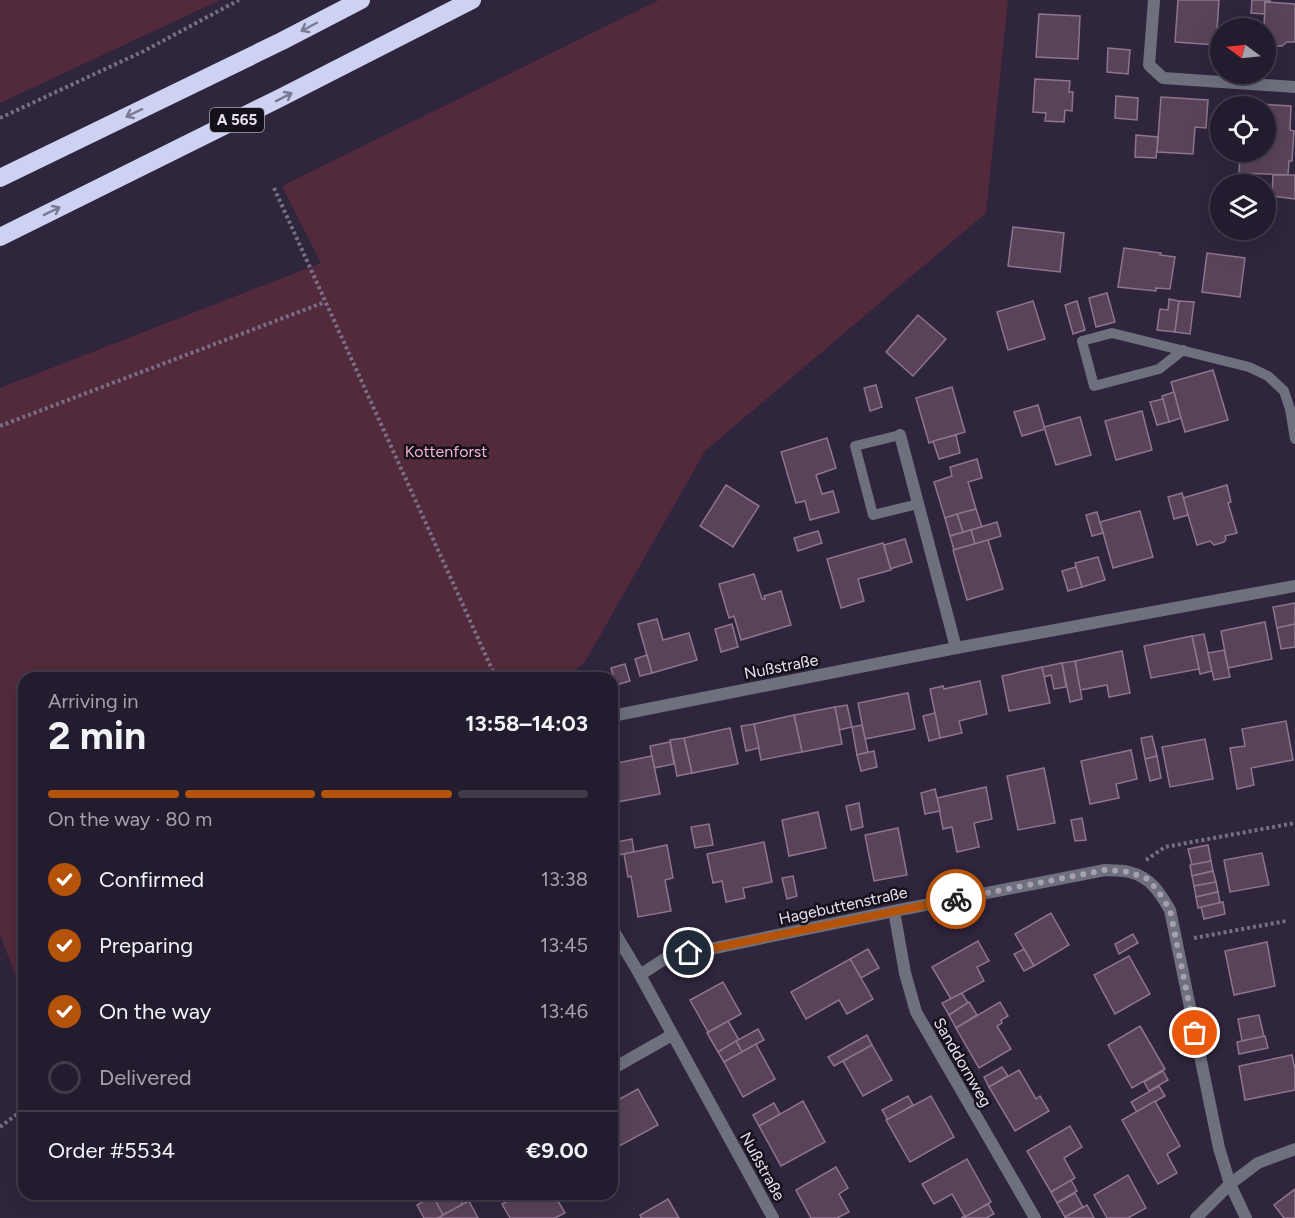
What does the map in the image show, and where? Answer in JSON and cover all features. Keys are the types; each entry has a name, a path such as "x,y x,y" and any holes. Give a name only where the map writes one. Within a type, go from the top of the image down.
{"highway":[{"path":"0,178 282,42 361,0"},
{"name":"A 565","path":"0,237 280,99 472,0"}],"street":[{"path":"1154,0 1149,64 1163,78 1295,87"},
{"path":"900,435 956,648"},
{"name":"Nußstraße","path":"618,715 956,648 1295,586"},
{"name":"Hagebuttenstraße","path":"640,975 666,958 1105,870 1129,872 1148,879 1170,910 1219,1148 1230,1184 1246,1218"},
{"name":"Sanddornweg","path":"894,911 905,973 916,1012 1035,1218"},
{"name":"Nußstraße","path":"618,938 773,1218"},
{"path":"618,1066 672,1035"},
{"path":"1196,1218 1230,1184 1258,1163 1295,1149"}],"lane":[{"path":"1183,350 1159,369 1094,386 1082,341 1112,333 1183,350 1249,367 1268,376 1284,392 1290,409 1295,439"},
{"path":"900,435 855,446 873,515 918,504"}],"path":[{"path":"0,118 144,51 239,0"},
{"path":"274,188 493,672"},
{"path":"0,426 325,302"},
{"path":"1129,872 1165,846 1295,823"},
{"path":"1176,941 1286,921"},
{"path":"0,1127 18,1114"}],"green space":[{"path":"0,0 220,0 0,103"},
{"name":"Kottenforst","path":"659,0 1008,0 986,213 705,451 585,662 572,672 18,672 18,983 0,934 0,388 321,263 282,186"}],"building":[{"path":"1178,0 1219,0 1218,18 1210,18 1210,45 1175,42"},
{"path":"1252,0 1270,0 1270,2 1265,2 1265,14 1251,13"},
{"path":"1265,2 1295,4 1295,42 1276,46 1276,18 1264,18"},
{"path":"1039,14 1080,16 1078,59 1036,57"},
{"path":"1108,48 1130,50 1128,74 1107,72"},
{"path":"1035,79 1070,81 1069,92 1073,92 1072,111 1065,110 1064,122 1045,121 1046,113 1033,112"},
{"path":"1116,96 1138,98 1137,120 1115,118"},
{"path":"1161,97 1208,100 1206,128 1195,127 1193,154 1157,152"},
{"path":"1276,105 1291,106 1290,130 1294,131 1292,161 1289,161 1288,175 1239,173 1240,162 1276,162"},
{"path":"1136,135 1158,137 1156,158 1135,157"},
{"path":"1276,175 1295,175 1295,199 1276,197"},
{"path":"1013,227 1064,233 1060,272 1008,266"},
{"path":"1124,248 1175,257 1170,289 1156,288 1156,291 1118,287"},
{"path":"1207,253 1245,258 1240,297 1202,292"},
{"path":"1107,293 1115,322 1096,327 1089,298"},
{"path":"1169,299 1179,301 1175,332 1157,330 1160,309 1168,310"},
{"path":"1033,301 1045,339 1008,350 997,312"},
{"path":"1077,301 1085,330 1073,334 1065,305"},
{"path":"1179,301 1194,302 1190,334 1175,332"},
{"path":"918,315 946,339 913,376 886,352"},
{"path":"1213,370 1228,420 1185,432 1171,382"},
{"path":"876,385 882,407 870,411 864,388"},
{"path":"952,387 965,432 929,443 916,398"},
{"path":"1174,392 1181,418 1169,422 1162,396"},
{"path":"1163,399 1169,422 1157,425 1150,402"},
{"path":"1038,405 1045,429 1022,436 1014,412"},
{"path":"1142,411 1152,450 1116,460 1105,421"},
{"path":"1080,417 1091,455 1056,465 1044,427"},
{"path":"956,435 960,453 939,459 933,441"},
{"path":"827,438 836,468 816,475 822,494 833,491 839,512 810,520 805,501 796,503 781,452"},
{"path":"977,459 982,478 968,482 976,509 945,518 934,482 952,476 950,467"},
{"path":"726,485 759,506 733,547 700,526"},
{"path":"1227,485 1231,502 1228,503 1237,533 1225,536 1224,542 1214,545 1210,541 1197,545 1183,498"},
{"path":"1182,493 1188,515 1174,519 1168,497"},
{"path":"976,509 982,527 963,532 957,514"},
{"path":"1140,511 1153,557 1113,568 1100,522"},
{"path":"1097,512 1103,533 1092,536 1086,515"},
{"path":"957,514 963,532 950,536 945,518"},
{"path":"997,522 1001,536 975,544 971,530"},
{"path":"971,530 975,544 954,550 950,536"},
{"path":"818,531 822,543 798,551 794,538"},
{"path":"905,539 912,562 890,569 884,545"},
{"path":"988,540 1003,589 967,600 953,550"},
{"path":"883,543 891,570 858,579 864,601 841,608 827,559"},
{"path":"1098,557 1105,580 1082,587 1075,563"},
{"path":"1076,567 1082,587 1068,591 1062,571"},
{"path":"754,574 762,599 765,599 764,596 781,591 791,625 741,640 734,616 729,618 719,584"},
{"path":"1295,603 1295,624 1277,628 1273,607"},
{"path":"657,619 663,640 689,633 697,660 652,673 638,624"},
{"path":"1265,622 1272,659 1228,668 1221,631"},
{"path":"732,624 738,647 721,652 715,629"},
{"path":"1295,624 1295,647 1281,649 1277,628"},
{"path":"1204,634 1212,671 1200,674 1192,636"},
{"path":"1192,636 1199,669 1151,678 1144,646"},
{"path":"1224,650 1230,677 1214,680 1208,653"},
{"path":"1122,651 1130,693 1109,697 1107,685 1080,690 1075,661"},
{"path":"647,655 652,673 640,676 635,659"},
{"path":"1075,661 1082,699 1070,702 1062,663"},
{"path":"1062,663 1066,687 1054,689 1051,675 1044,677 1042,667"},
{"path":"625,664 630,681 618,684 618,672 612,672 611,668"},
{"path":"1042,667 1050,703 1009,711 1002,676"},
{"path":"980,681 987,714 959,721 962,733 940,738 930,689 943,686 944,689"},
{"path":"908,693 915,729 865,739 858,703"},
{"path":"847,705 852,727 839,730 835,707"},
{"path":"835,707 842,744 802,752 794,715"},
{"path":"935,713 940,738 929,741 923,716"},
{"path":"794,715 802,752 761,760 754,724"},
{"path":"1286,721 1293,760 1251,768 1254,785 1237,789 1230,748 1245,746 1242,729"},
{"path":"754,724 759,748 746,751 741,726"},
{"path":"862,725 868,752 857,755 852,727"},
{"path":"730,728 738,764 692,773 684,738"},
{"path":"1152,736 1157,756 1145,759 1141,738"},
{"path":"684,738 692,773 677,776 670,740"},
{"path":"1205,739 1213,779 1170,787 1162,747"},
{"path":"670,742 674,764 654,768 650,746"},
{"path":"1131,750 1137,779 1116,784 1119,798 1090,804 1081,761"},
{"path":"874,751 877,767 861,771 857,755"},
{"path":"652,756 660,794 618,802 618,763"},
{"path":"1157,756 1161,778 1150,781 1145,759"},
{"path":"1044,768 1055,823 1018,830 1007,776"},
{"path":"986,787 992,819 974,823 979,847 957,852 952,827 943,829 937,798"},
{"path":"935,789 940,811 925,814 921,793"},
{"path":"859,803 863,827 851,830 846,806"},
{"path":"818,812 826,848 789,856 782,820"},
{"path":"1082,818 1086,840 1075,841 1071,820"},
{"path":"709,824 713,845 695,848 691,827"},
{"path":"898,828 907,875 874,881 865,835"},
{"path":"632,839 634,852 618,855 618,842"},
{"path":"764,842 772,882 743,888 745,898 726,902 722,881 713,883 707,854"},
{"path":"667,845 673,878 665,880 671,911 638,917 631,876 628,877 624,854"},
{"path":"1208,845 1211,861 1192,865 1188,849"},
{"path":"1262,853 1269,885 1230,892 1224,860"},
{"path":"1211,861 1213,871 1192,876 1190,865"},
{"path":"1213,871 1216,882 1194,886 1192,876"},
{"path":"793,876 797,896 787,899 782,878"},
{"path":"1216,882 1218,892 1196,897 1194,886"},
{"path":"1218,892 1220,903 1198,908 1196,897"},
{"path":"1223,902 1225,914 1204,919 1201,907"},
{"path":"1051,913 1069,945 1034,966 1015,934"},
{"path":"1133,934 1138,943 1119,954 1115,944"},
{"path":"978,941 989,961 977,967 984,981 951,999 932,967"},
{"path":"1267,942 1275,986 1234,995 1225,951"},
{"path":"868,949 879,968 861,978 850,959"},
{"path":"1024,949 1034,966 1024,971 1014,954"},
{"path":"1129,956 1150,994 1115,1014 1094,975"},
{"path":"850,959 873,999 847,1014 839,1000 806,1019 791,992"},
{"path":"723,982 741,1014 708,1032 690,1000"},
{"path":"962,993 968,1003 949,1015 942,1003"},
{"path":"969,1002 977,1015 956,1028 949,1015"},
{"path":"1000,1002 1008,1016 997,1026 1011,1049 979,1068 956,1028"},
{"path":"1259,1015 1264,1037 1242,1041 1238,1019"},
{"path":"728,1021 739,1040 718,1052 707,1033"},
{"path":"1140,1026 1165,1069 1132,1088 1108,1045"},
{"path":"758,1029 764,1040 742,1052 736,1041"},
{"path":"867,1035 872,1045 834,1066 828,1057"},
{"path":"1265,1036 1268,1048 1239,1054 1237,1042"},
{"path":"736,1041 742,1052 724,1062 718,1052"},
{"path":"756,1044 775,1079 743,1097 724,1062"},
{"path":"872,1045 892,1080 863,1096 843,1061"},
{"path":"1292,1055 1295,1090 1245,1100 1239,1066"},
{"path":"1002,1067 1008,1076 989,1087 984,1077"},
{"path":"1019,1070 1036,1099 1040,1096 1049,1111 1015,1131 989,1087"},
{"path":"1163,1071 1168,1080 1149,1091 1144,1082"},
{"path":"1159,1086 1165,1096 1137,1112 1131,1102"},
{"path":"638,1089 658,1125 618,1147 618,1100"},
{"path":"908,1096 913,1105 888,1120 882,1110"},
{"path":"931,1096 954,1137 910,1162 886,1120"},
{"path":"803,1101 825,1142 781,1166 759,1126"},
{"path":"1155,1101 1180,1146 1167,1154 1177,1173 1158,1184 1122,1120"},
{"path":"774,1103 780,1114 759,1126 753,1115"},
{"path":"1070,1126 1082,1147 1064,1158 1075,1178 1051,1192 1027,1151"},
{"path":"967,1159 991,1202 965,1217 952,1194 934,1204 922,1184"},
{"path":"836,1167 848,1188 839,1194 849,1212 837,1218 811,1218 796,1190"},
{"path":"1128,1175 1146,1208 1128,1218 1107,1218 1094,1195"},
{"path":"1071,1180 1077,1191 1057,1203 1051,1192"},
{"path":"1295,1189 1295,1218 1284,1218 1274,1205"},
{"path":"1075,1193 1083,1207 1065,1217 1057,1203"},
{"path":"668,1199 679,1218 641,1218 640,1215"},
{"path":"426,1200 435,1200 443,1215 438,1218 424,1218 417,1205"},
{"path":"435,1200 461,1200 463,1204 443,1215"},
{"path":"510,1200 557,1200 565,1213 555,1218 510,1218 502,1204"},
{"path":"469,1201 478,1218 438,1218 463,1204"},
{"path":"988,1204 994,1214 986,1218 961,1218 965,1217"},
{"path":"1087,1205 1094,1218 1065,1218 1065,1217"}],"way so far":[{"path":"956,899 1105,870 1129,872 1148,879 1170,910 1195,1033"}],"route":[{"path":"689,953 956,899"}]}
